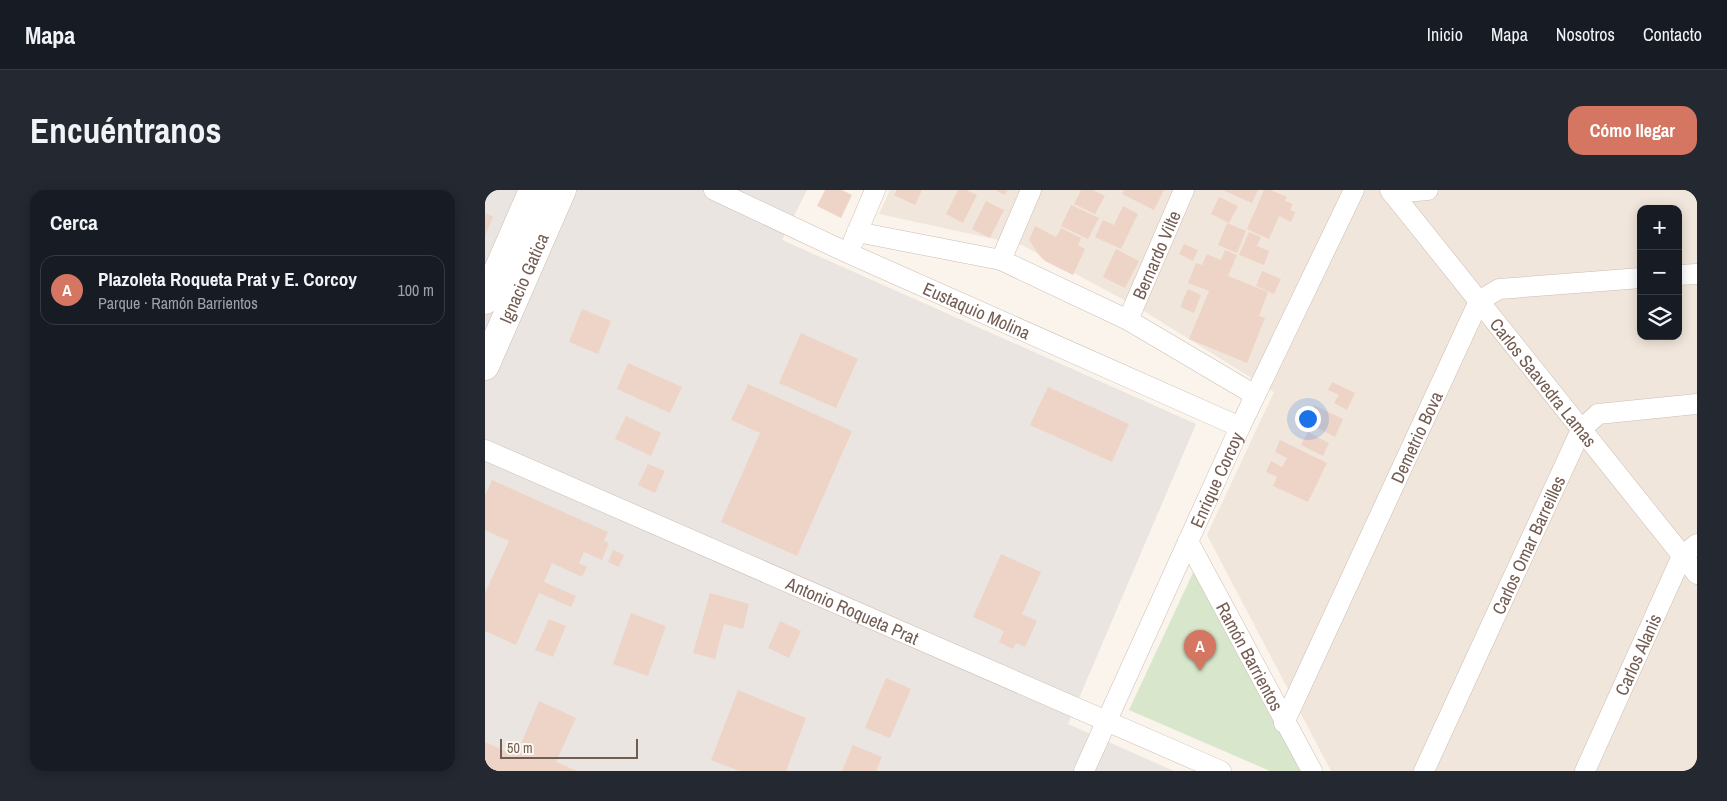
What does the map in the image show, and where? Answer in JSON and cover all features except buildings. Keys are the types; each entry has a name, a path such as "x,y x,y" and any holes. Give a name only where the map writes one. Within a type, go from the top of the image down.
{"main road":[{"name":"Ignacio Gatica","path":"485,300 533,190"},
{"name":"Ignacio Gatica","path":"485,366 563,190"}],"street":[{"name":"Eustaquio Molina","path":"714,190 848,253 1240,427"},
{"path":"848,253 875,190"},
{"path":"1001,260 1031,190"},
{"name":"Bernardo Vilte","path":"1128,320 1184,190"},
{"name":"Enrique Corcoy","path":"1084,771 1240,427 1354,190"},
{"path":"1391,192 1428,190"},
{"name":"Carlos Saavedra Lamas","path":"1391,192 1581,430 1690,550 1697,574"},
{"path":"857,232 1001,260 1128,320 1255,395"},
{"path":"1682,275 1697,274"},
{"path":"1479,301 1499,289 1637,278"},
{"name":"Demetrio Bova","path":"1284,723 1479,301"},
{"name":"Carlos Omar Barreilles","path":"1424,771 1581,430 1597,414 1697,404"},
{"name":"Antonio Roqueta Prat","path":"485,450 1221,771"},
{"name":"Ramón Barrientos","path":"1188,541 1284,723 1312,771"},
{"name":"Carlos Alanis","path":"1585,771 1690,550"}],"shaded area":[{"path":"485,190 807,190 782,240 1196,424 1068,724 1174,771 485,771"},
{"path":"890,190 1697,190 1697,771 1331,771 1207,535 1274,392 1139,308 1022,245 879,214"}],"green space":[{"path":"1198,562 1307,771 1270,771 1129,710"}],"place":[{"name":"Plazoleta Roqueta Prat y E. Corcoy","path":"1200,671"}]}
